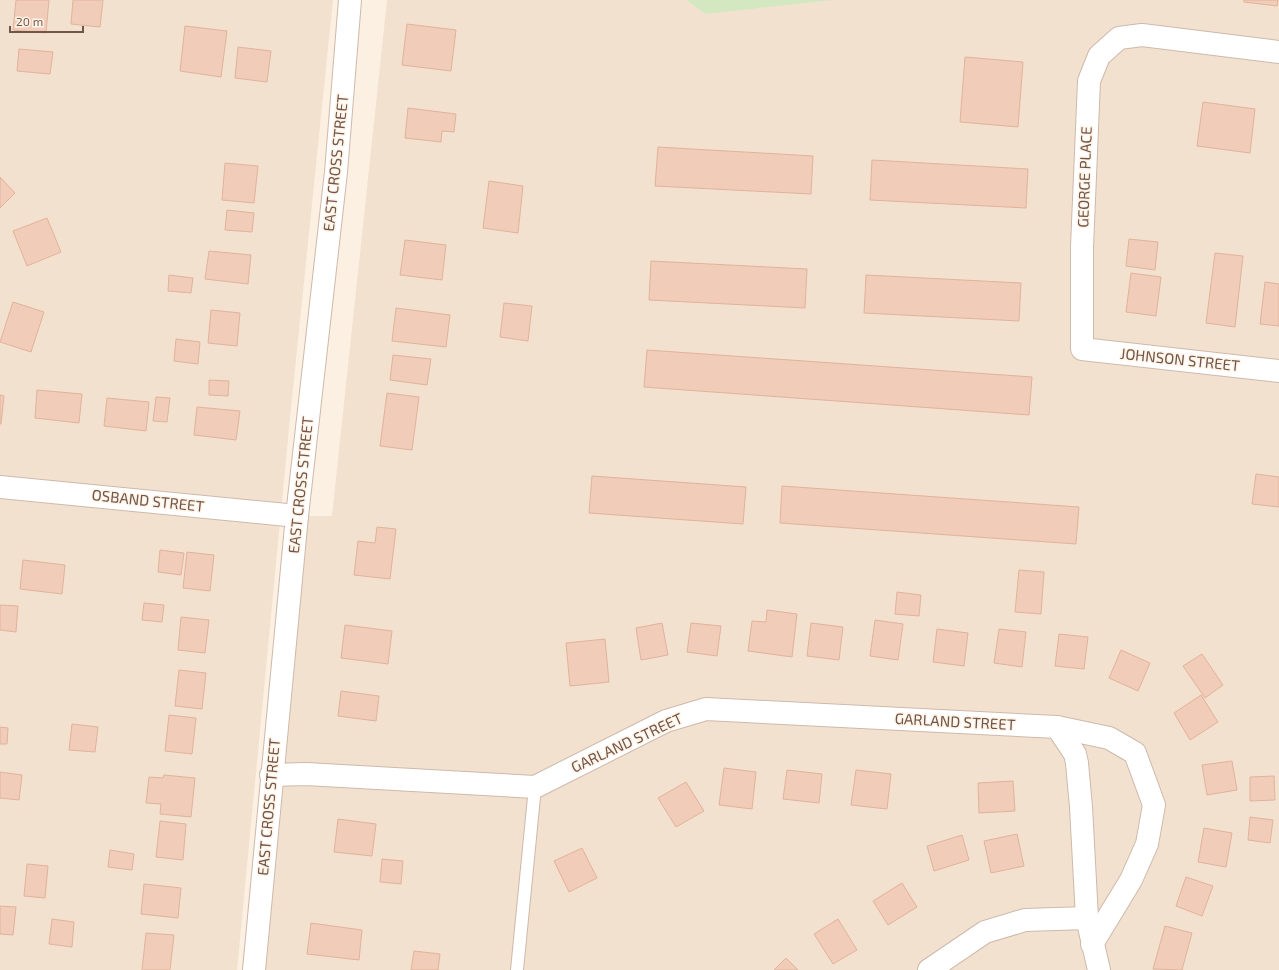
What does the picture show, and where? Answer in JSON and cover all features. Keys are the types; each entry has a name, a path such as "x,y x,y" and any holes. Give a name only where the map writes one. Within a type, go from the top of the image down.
{"street":[{"name":"EAST CROSS STREET","path":"254,970 271,775 297,516 336,172 350,0"},
{"name":"GEORGE PLACE","path":"1082,349 1082,247 1089,81 1099,56 1119,38 1142,35 1279,52"},
{"name":"JOHNSON STREET","path":"1082,349 1279,371"},
{"name":"OSBAND STREET","path":"0,487 297,516"},
{"name":"GARLAND STREET","path":"271,775 306,774 535,787 666,721 706,709 1057,727 1109,738 1135,753 1154,805 1147,844 1131,880 1092,944"},
{"path":"1057,727 1075,754 1077,763 1087,918 1098,970"},
{"path":"929,970 985,932 1025,920 1087,918"}],"lane":[{"path":"517,970 535,787"}],"shaded area":[{"path":"0,0 333,0 290,418 237,970 0,970"},
{"path":"387,0 1279,0 1279,970 252,970 297,516 332,516"}],"green space":[{"path":"686,0 833,0 706,14"}],"building":[{"path":"16,0 49,0 46,33 13,30"},
{"path":"73,0 103,0 100,27 71,24"},
{"path":"1244,0 1278,0 1277,6 1244,2"},
{"path":"407,24 456,30 451,71 402,65"},
{"path":"185,26 227,31 221,77 180,71"},
{"path":"238,47 271,51 267,82 235,78"},
{"path":"19,49 53,52 50,74 17,71"},
{"path":"965,57 1023,62 1018,127 960,122"},
{"path":"1203,102 1255,109 1250,153 1197,146"},
{"path":"408,108 456,114 454,132 442,131 441,142 405,138"},
{"path":"658,147 813,156 811,194 655,186"},
{"path":"872,160 1028,169 1026,208 870,200"},
{"path":"225,163 258,166 254,203 222,200"},
{"path":"0,177 15,193 0,208"},
{"path":"489,181 523,186 518,233 483,228"},
{"path":"227,210 254,213 252,232 225,230"},
{"path":"47,218 61,252 27,266 13,231"},
{"path":"1129,239 1158,242 1155,270 1126,266"},
{"path":"405,240 446,245 442,280 400,275"},
{"path":"209,251 251,255 248,284 205,279"},
{"path":"1215,253 1243,256 1235,327 1206,323"},
{"path":"651,261 807,269 805,308 649,300"},
{"path":"1131,273 1161,277 1156,316 1126,312"},
{"path":"169,275 193,278 191,293 168,291"},
{"path":"866,275 1021,283 1019,321 864,313"},
{"path":"1265,282 1279,284 1279,326 1260,324"},
{"path":"13,302 44,312 31,352 0,342"},
{"path":"504,303 532,306 528,341 500,337"},
{"path":"396,308 450,315 446,347 392,341"},
{"path":"211,310 240,313 237,346 208,343"},
{"path":"176,339 200,342 198,364 174,361"},
{"path":"647,350 1032,377 1029,415 644,387"},
{"path":"393,355 431,359 427,385 390,380"},
{"path":"209,380 229,381 228,396 209,395"},
{"path":"37,390 82,394 79,423 35,418"},
{"path":"387,393 419,397 412,450 380,446"},
{"path":"0,395 4,396 1,424 0,424"},
{"path":"156,397 170,398 167,422 153,421"},
{"path":"107,398 149,402 146,431 104,426"},
{"path":"197,407 240,411 236,440 194,435"},
{"path":"1256,474 1279,477 1279,507 1252,504"},
{"path":"592,476 746,487 743,524 589,513"},
{"path":"782,486 1079,507 1076,544 780,523"},
{"path":"377,527 396,529 390,579 354,575 358,541 375,543"},
{"path":"160,550 184,553 181,575 158,572"},
{"path":"187,552 214,555 210,591 183,588"},
{"path":"23,560 65,565 62,594 20,589"},
{"path":"1019,570 1044,572 1041,614 1015,612"},
{"path":"897,592 921,595 919,616 895,614"},
{"path":"144,603 164,605 162,622 142,620"},
{"path":"0,605 18,606 16,632 0,630"},
{"path":"767,610 797,614 792,657 748,651 752,621 766,622"},
{"path":"181,617 209,620 205,653 178,650"},
{"path":"875,620 903,624 898,660 870,656"},
{"path":"662,623 668,655 641,660 636,628"},
{"path":"691,623 721,626 717,656 687,652"},
{"path":"811,623 843,627 839,660 807,656"},
{"path":"345,625 392,631 388,664 341,658"},
{"path":"937,629 968,633 964,666 933,662"},
{"path":"999,629 1026,632 1022,667 994,663"},
{"path":"1059,634 1088,637 1084,669 1055,666"},
{"path":"605,639 609,682 570,686 566,643"},
{"path":"1121,650 1150,663 1138,691 1109,678"},
{"path":"1202,654 1223,685 1205,698 1183,666"},
{"path":"179,670 206,673 202,709 175,706"},
{"path":"341,691 379,696 376,721 338,716"},
{"path":"1201,695 1218,722 1190,740 1174,713"},
{"path":"169,715 196,718 192,754 165,751"},
{"path":"72,724 98,727 95,752 69,750"},
{"path":"0,727 8,728 7,744 0,744"},
{"path":"1232,761 1237,790 1207,795 1202,765"},
{"path":"724,768 756,772 752,809 719,805"},
{"path":"787,770 822,774 819,803 783,799"},
{"path":"856,770 891,774 887,809 851,805"},
{"path":"0,772 22,775 19,800 0,798"},
{"path":"164,775 195,778 191,817 160,814 161,804 146,803 149,777 163,778"},
{"path":"1274,776 1275,800 1250,801 1250,777"},
{"path":"1013,781 1015,811 979,813 978,783"},
{"path":"686,782 704,811 676,827 658,798"},
{"path":"1250,817 1273,820 1270,843 1248,840"},
{"path":"338,819 376,824 372,856 334,852"},
{"path":"160,821 186,824 183,860 156,857"},
{"path":"1204,828 1232,833 1226,867 1198,862"},
{"path":"1017,834 1024,866 991,873 984,841"},
{"path":"962,835 969,860 934,871 927,846"},
{"path":"582,848 597,878 569,892 554,861"},
{"path":"110,850 134,854 132,870 108,867"},
{"path":"382,859 403,861 401,884 380,882"},
{"path":"27,864 48,866 45,898 24,896"},
{"path":"1186,877 1213,886 1202,916 1176,906"},
{"path":"902,883 917,907 888,925 873,901"},
{"path":"144,884 181,888 178,918 141,914"},
{"path":"0,906 16,907 13,935 0,934"},
{"path":"52,919 74,922 72,947 49,944"},
{"path":"838,919 857,950 833,964 814,934"},
{"path":"311,923 362,930 359,960 307,954"},
{"path":"1165,926 1192,933 1182,970 1153,969"},
{"path":"146,933 174,935 170,970 142,970"},
{"path":"414,951 440,954 438,970 411,970"},
{"path":"786,958 798,970 774,970"}]}
